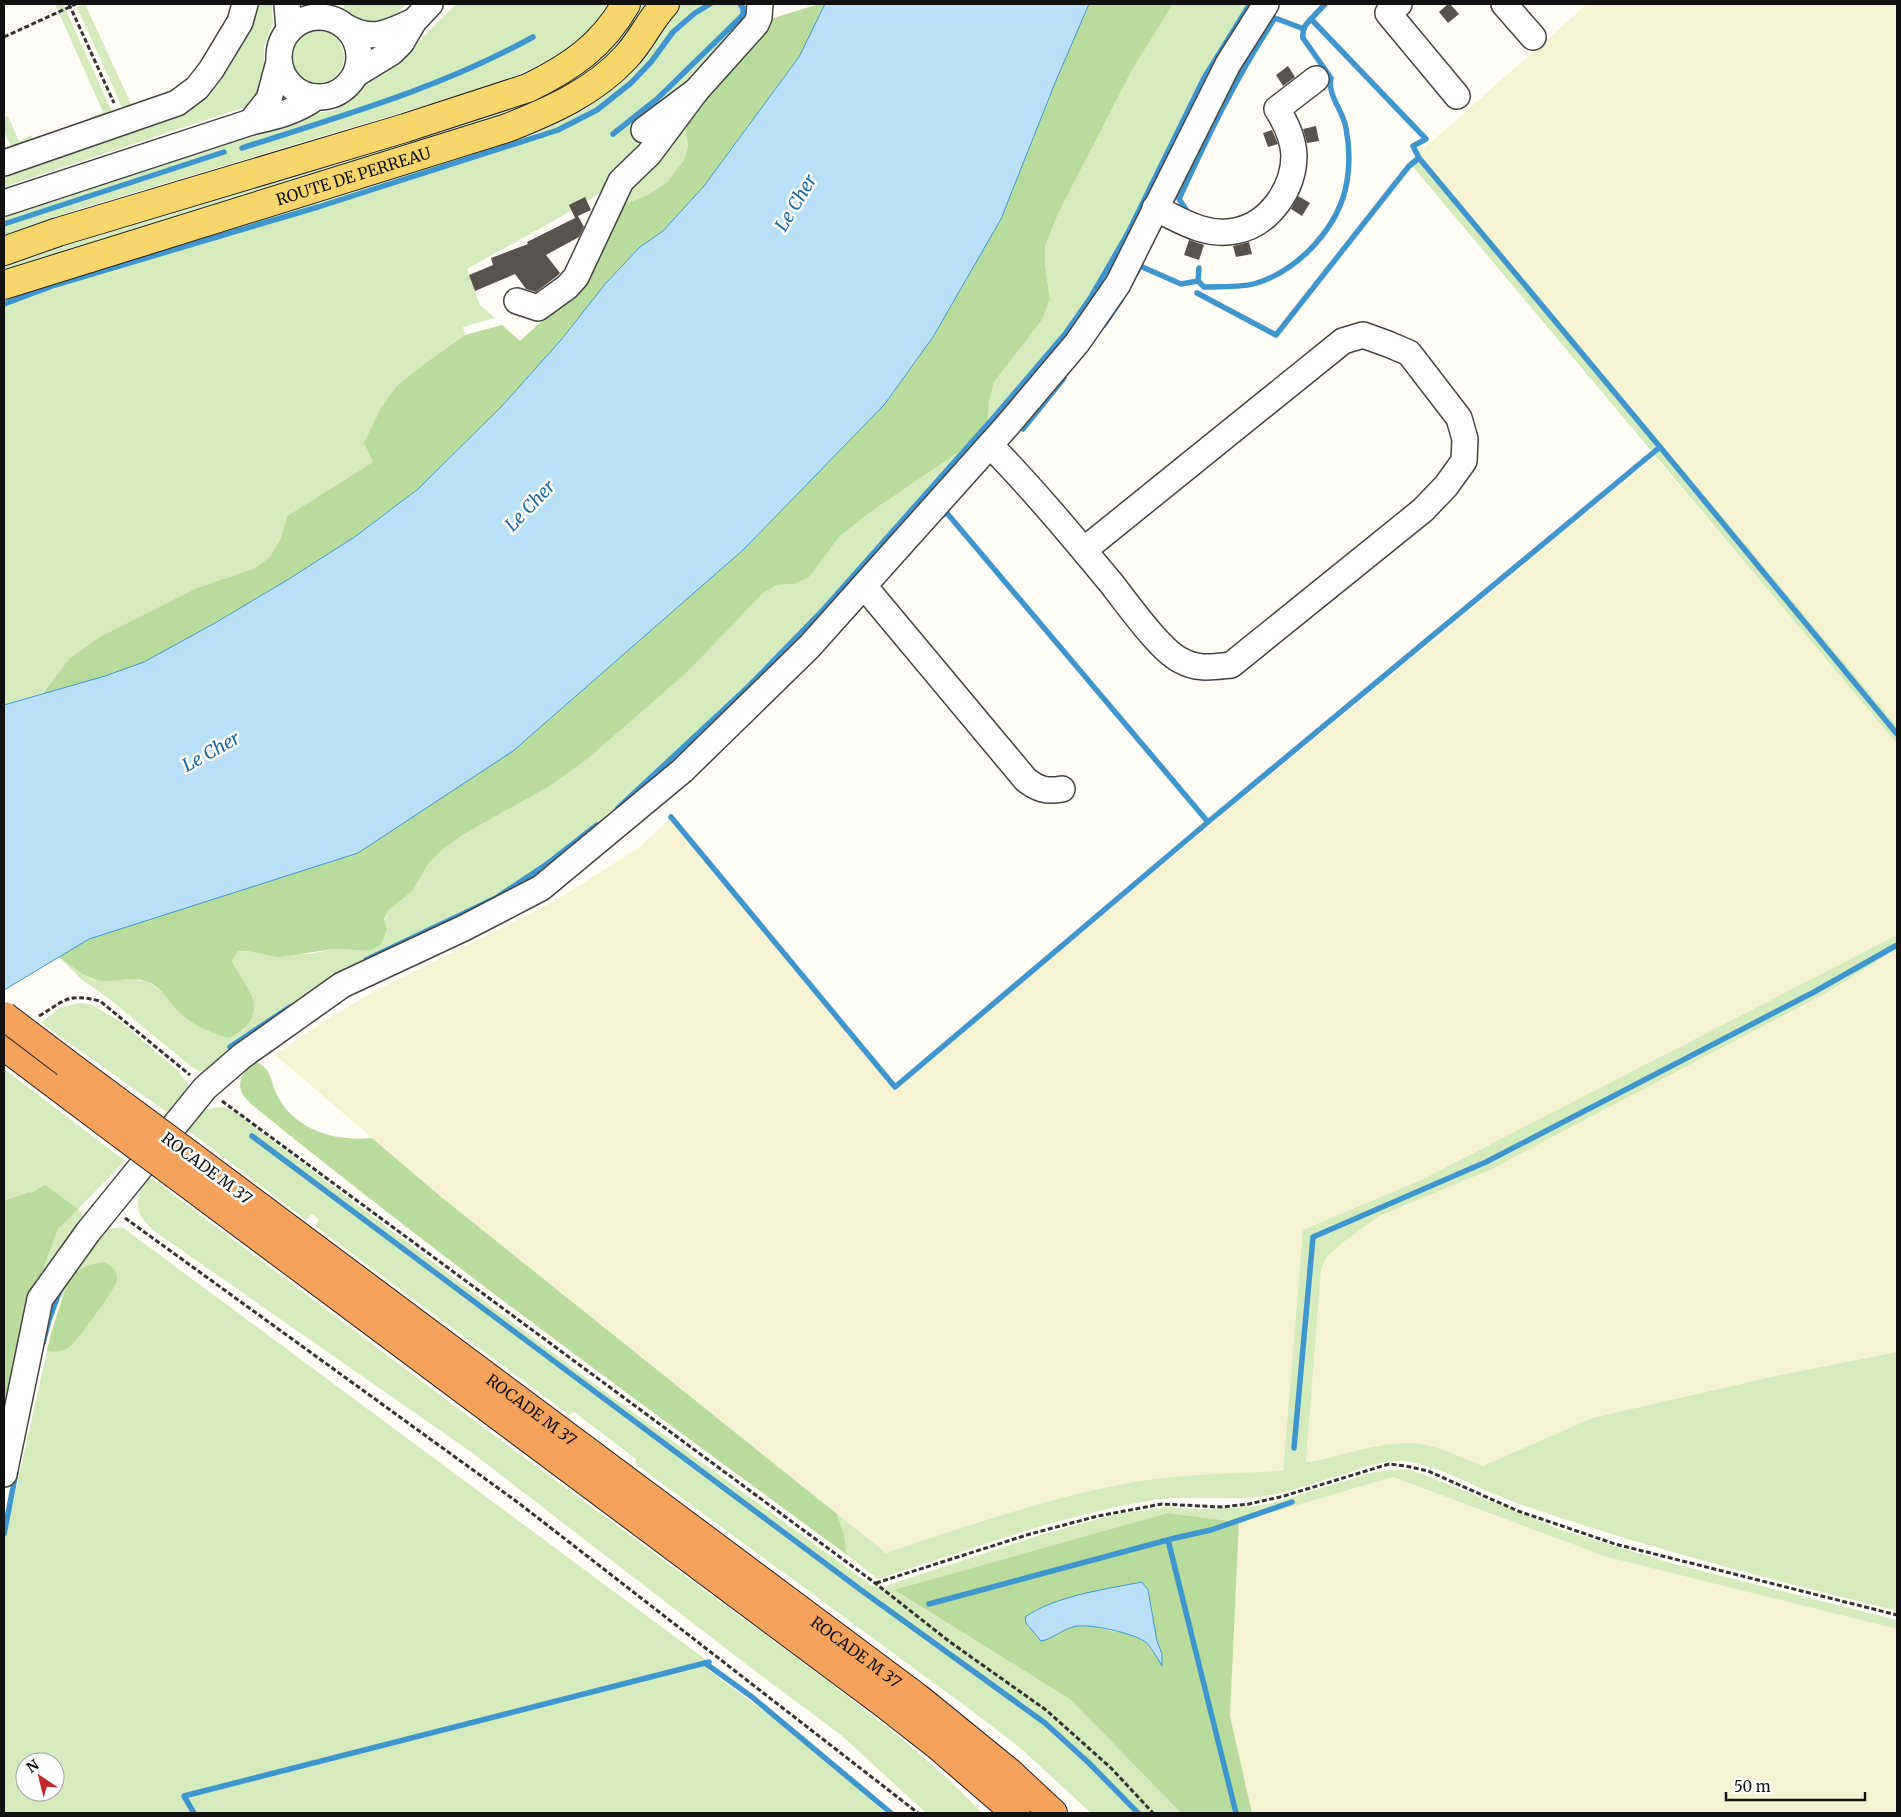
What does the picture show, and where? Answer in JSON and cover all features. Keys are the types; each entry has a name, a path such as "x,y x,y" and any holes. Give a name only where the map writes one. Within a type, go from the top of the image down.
{"highway":[{"name":"ROCADE M 37","path":"4,1016 58,1072 612,1484 918,1698 1009,1772 1053,1813"},
{"name":"ROCADE M 37","path":"4,1046 58,1072"},
{"name":"ROCADE M 37","path":"612,1484 936,1745 1016,1813"}],"main road":[{"name":"ROUTE DE PERREAU","path":"4,251 58,232 414,125 528,88 554,75 584,55 615,24 626,4"},
{"name":"ROUTE DE PERREAU","path":"4,285 488,134 543,114 576,97 602,79 640,41 665,4"}],"street":[{"path":"4,163 177,103 197,88 211,70 240,22 245,4"},
{"path":"286,4 289,30"},
{"path":"517,302 538,308 567,287 576,277 603,222 615,191 621,182 650,154 696,92 756,24 759,17 760,4"},
{"path":"4,1474 40,1299 88,1232 205,1088 242,1056 342,985 464,928 541,888 682,771 809,647 990,445 1077,343 1118,284 1228,64 1266,4"},
{"path":"1399,4 1388,14 1458,96"},
{"path":"1504,4 1533,38"},
{"path":"341,18 363,35 374,36 392,30 422,12"},
{"path":"356,74 392,52 401,43 422,12"},
{"path":"251,122 270,99 281,45 289,30 302,20 319,17 335,20 341,18"},
{"path":"279,62 281,72 294,90 315,98 339,93 349,85 356,74 359,64 358,44 341,18"},
{"path":"1155,208 1190,226 1216,232 1234,232 1247,228 1262,219 1281,197 1288,185 1292,171 1294,155 1291,138 1286,124 1277,109 1316,79"},
{"path":"644,130 696,92"},
{"path":"4,203 296,109 315,98"},
{"path":"990,445 1019,475 1084,550 1156,639 1178,659 1203,668 1231,665 1423,510 1446,486 1464,461 1466,439 1459,418 1409,353 1363,335 1343,341 1084,550"},
{"path":"864,586 1026,780 1038,789 1051,791 1062,789"}],"path":[{"path":"4,37 70,5 76,4"},
{"path":"70,5 123,122"},
{"path":"37,1017 60,1002 72,997 83,997 100,1001 205,1088 875,1583 950,1642 1046,1710 1111,1768 1153,1813"},
{"path":"109,1206 520,1504 918,1813"},
{"path":"875,1583 1030,1534 1098,1516 1162,1504 1215,1507 1249,1504 1284,1496 1389,1464 1428,1471 1518,1511 1615,1544 1897,1615"}],"shaded area":[{"path":"1587,4 1897,4 1897,726 1419,153"},
{"path":"1655,457 1897,744 1897,935 1421,1180 1303,1231 1283,1471 1164,1478 1100,1489 1044,1504 885,1553 440,1196 275,1055 331,1017 376,990 561,897 640,847 671,817 895,1087"},
{"path":"1897,949 1897,1352 1771,1377 1592,1418 1483,1466 1423,1444 1306,1462 1321,1270 1326,1259 1337,1247 1379,1216 1490,1170 1826,993"},
{"path":"1393,1477 1607,1557 1897,1629 1897,1813 1252,1813 1230,1716 1239,1522"}],"green space":[{"path":"55,4 63,4 114,116 93,121 89,118 103,112"},
{"path":"85,4 132,106 145,100 142,105 126,110 121,105 77,7"},
{"path":"255,4 272,4 273,23 264,46 264,71 258,95 248,106 4,187 4,170 156,121"},
{"path":"343,4 406,4 389,20 380,25 348,20"},
{"path":"456,4 608,4 597,21 584,35 558,55 529,70 484,88 83,208 4,235 4,216 278,128 315,113 332,111 352,101 363,87 406,54"},
{"path":"637,4 649,4 638,22 604,64 534,106 81,246 4,272 4,262 484,113"},
{"path":"681,4 749,4 747,20 651,131 617,183 467,269 480,305 495,318 463,327 465,335 424,364 373,462 287,516 281,538 270,557 255,568 226,578 70,659 41,694 4,705 4,299 636,66 653,44 670,16"},
{"path":"819,4 825,4 799,57 704,186 663,231 640,247 606,283 561,340 502,406 418,489 356,536 289,579 144,662 105,676 42,694 70,658 100,637 195,589 255,568 270,557 281,538 287,516 373,462 364,443 381,408 396,387 424,364 465,335 502,325 520,341 553,311 619,206 648,195 667,182 684,160 688,147 685,124 770,19"},
{"path":"1089,4 1173,4 1132,70 1059,212 1045,246 1045,264 1050,299 1042,320 994,382 989,402 987,424 978,439 872,511 839,537 809,577 794,584 777,585 763,593 686,673 586,760 548,787 464,834 442,850 429,863 412,891 389,910 384,919 387,929 381,944 370,951 335,949 278,957 238,951 232,961 252,997 254,1006 249,1023 235,1035 229,1038 209,1031 183,1016 153,984 137,979 96,980 79,972 59,957 89,939 513,751 743,550 884,405 933,337 1001,219 1055,83"},
{"path":"1173,4 1259,4 1114,277 949,483 711,732 536,880 204,1073 193,1068 108,998 81,979 59,957 91,979 103,981 131,979 148,982 164,994 179,1012 243,1031 252,1017 253,997 232,961 238,951 309,954 335,949 370,951 389,910 400,900 422,875 429,863 442,850 464,834 548,787 763,593 777,585 794,584 823,556 839,537 872,511 978,439 994,382 1042,320 1050,299 1045,264 1045,246 1059,212 1132,70"},
{"path":"318,31 332,35 340,43 344,57 340,71 332,79 318,83 304,79 296,71 292,57 296,43 304,35"},
{"path":"8,116 19,141 32,135 29,142 12,149 4,131 4,118"},
{"path":"685,124 688,147 684,160 667,182 648,195 619,206 627,189"},
{"path":"1419,153 1897,726 1897,744 1409,162"},
{"path":"1897,935 1897,949 1826,993 1490,1170 1379,1216 1337,1247 1326,1258 1321,1270 1306,1462 1377,1446 1406,1443 1437,1448 1483,1466 1592,1418 1771,1377 1897,1352 1897,1611 1647,1545 1511,1501 1439,1470 1404,1461 1376,1464 1261,1497 1169,1498 1119,1507 1015,1534 878,1579 847,1555 844,1534 837,1514 886,1553 1009,1513 1104,1488 1171,1477 1283,1471 1303,1230 1421,1180"},
{"path":"79,1003 90,1004 120,1021 178,1071 188,1084 189,1091 171,1115 41,1023 59,1008"},
{"path":"258,1063 266,1068 277,1095 284,1107 294,1117 317,1131 331,1135 344,1138 372,1138 440,1196 837,1514 844,1534 847,1555 471,1277 251,1104 243,1095 240,1085 245,1071 253,1064"},
{"path":"4,1069 125,1161 78,1209 93,1231 122,1227 709,1662 713,1666 707,1669 799,1737 886,1813 4,1813 4,1542 52,1329 63,1299 42,1274 4,1215"},
{"path":"223,1107 236,1113 593,1383 872,1586 885,1589 888,1585 1037,1536 1112,1515 1165,1507 1199,1509 1250,1507 1272,1503 1374,1472 1404,1469 1420,1473 1565,1531 1671,1563 1897,1620 1897,1629 1607,1557 1393,1477 1239,1522 1168,1513 895,1591 1071,1700 1181,1813 1091,1813 1019,1747 972,1711 656,1479 635,1463 636,1459 574,1412 569,1415 315,1226 319,1220 312,1214 306,1220 185,1128 206,1110"},
{"path":"147,1175 468,1416 828,1681 908,1744 946,1777 982,1813 926,1813 841,1735 471,1452 154,1231 142,1217 138,1205 140,1192"},
{"path":"45,1185 78,1209 58,1229 33,1295 24,1319 4,1405 4,1201 31,1193"},
{"path":"102,1262 108,1264 116,1271 117,1281 115,1286 87,1326 69,1347 58,1351 47,1351 58,1311 70,1279 80,1269"},
{"path":"1168,1513 1239,1522 1230,1716 1252,1813 1181,1813 1071,1700 894,1590","holes":["1142,1582 1148,1590 1157,1641 1162,1654 1162,1665 1146,1642 1127,1633 1092,1626 1073,1626 1035,1610 1082,1594"]}],"water":[{"name":"Le Cher","path":"825,4 1089,4 1055,83 1001,219 933,337 884,405 743,550 513,751 358,853 89,939 4,990 4,705 105,676 144,662 289,579 356,536 418,489 502,406 561,340 606,283 640,247 663,231 704,186 799,57"},
{"path":"1142,1582 1148,1590 1157,1641 1162,1654 1162,1666 1147,1643 1133,1636 1099,1627 1080,1626 1069,1628 1041,1641 1026,1623 1025,1617 1051,1604 1081,1594"}],"building":[{"path":"1448,4 1459,14 1448,23 1439,12"},
{"path":"1288,66 1295,77 1283,86 1276,75"},
{"path":"1316,126 1319,141 1307,143 1303,129"},
{"path":"1272,130 1278,144 1268,147 1263,133"},
{"path":"1298,196 1310,203 1302,216 1291,209"},
{"path":"585,197 591,210 578,216 584,227 579,237 546,255 560,273 557,276 536,292 526,289 515,274 475,291 469,275 493,265 491,258 528,244 527,242 575,218 569,205"},
{"path":"1189,240 1204,245 1199,260 1184,255"},
{"path":"1249,242 1252,254 1236,257 1233,246"}],"waterway":[{"path":"4,304 55,285 318,207 558,130 597,110 631,83 651,62 673,32 695,13 710,4"},
{"path":"613,134 657,99 743,15 743,8 740,4"},
{"path":"618,808 748,687 822,611 1065,334 1091,297 1128,233 1204,78 1250,4"},
{"path":"1311,19 1325,4"},
{"path":"1189,214 1179,199 1223,107 1261,40 1275,18 1304,29"},
{"path":"1199,268 1198,281 1204,287 1238,286 1257,283 1273,276 1303,256 1316,244 1336,214 1343,198 1348,174 1347,134 1344,121 1333,97 1330,84 1331,78 1303,38 1304,27 1311,19 1426,139 1413,146 1419,158 1660,447"},
{"path":"242,148 390,100 427,86 498,55 533,37"},
{"path":"4,224 224,152"},
{"path":"1197,293 1276,335 1409,166 1419,158"},
{"path":"1137,272 1140,266 1181,284 1198,281"},
{"path":"1104,325 1121,300"},
{"path":"1023,429 1064,378"},
{"path":"671,817 895,1087 1208,822 1660,447 1897,734"},
{"path":"943,515 946,512 1208,822"},
{"path":"366,960 496,898 547,864 597,825"},
{"path":"1294,1448 1313,1237 1486,1162 1814,992 1897,945"},
{"path":"230,1047 290,1007"},
{"path":"252,1136 865,1593 1045,1723 1089,1763 1138,1813"},
{"path":"43,1343 60,1290"},
{"path":"4,1534 16,1472"},
{"path":"929,1604 1211,1530 1292,1502"},
{"path":"1168,1540 1236,1813"},
{"path":"194,1813 184,1796 709,1662"},
{"path":"705,1663 752,1697 891,1813"}]}
